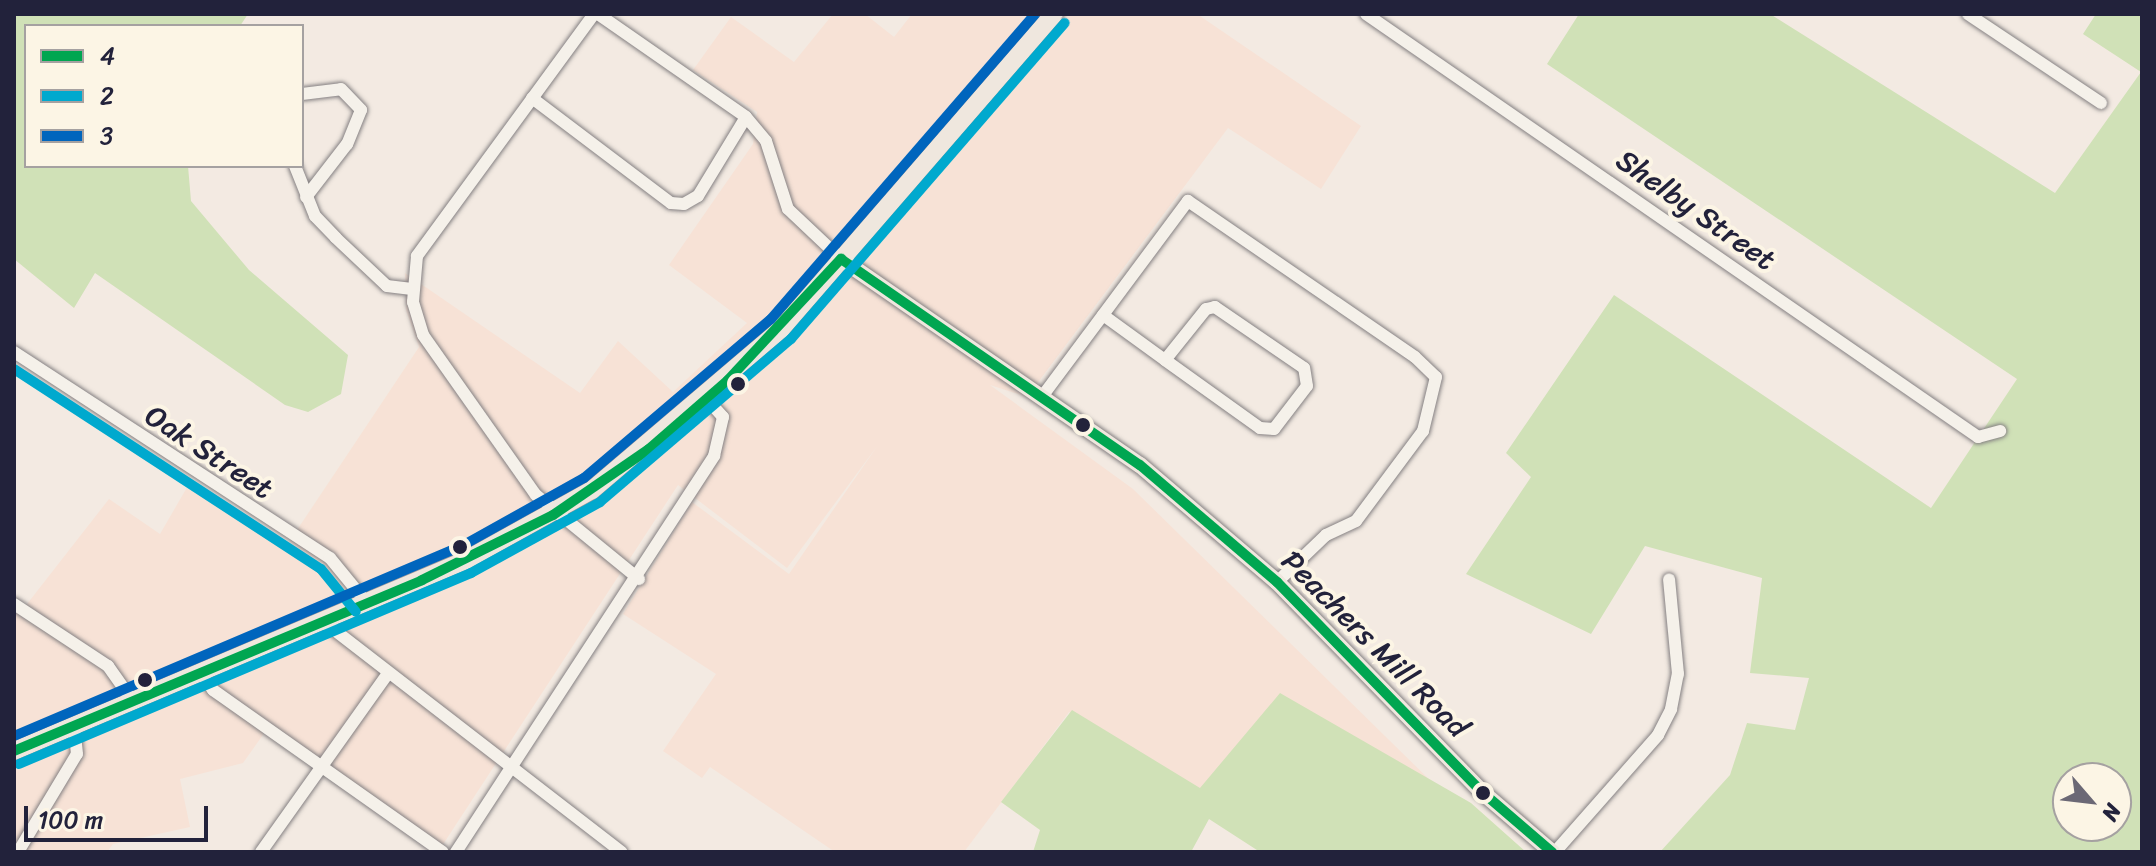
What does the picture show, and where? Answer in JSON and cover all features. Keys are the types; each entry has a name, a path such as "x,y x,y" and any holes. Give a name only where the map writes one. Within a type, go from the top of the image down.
{"highway":[{"path":"14,751 324,622 553,515 707,399 841,259 1054,14"}],"main road":[{"name":"Peachers Mill Road","path":"841,259 1044,394 1140,465 1277,582 1481,791 1553,852"}],"street":[{"path":"639,579 553,515 423,335 412,289 417,256 596,14 746,117 766,141 788,209 841,259"},
{"name":"Shelby Street","path":"1366,14 1978,437 2000,431"},
{"path":"1968,14 2101,103"},
{"path":"304,94 341,89 361,110 347,144 306,197"},
{"path":"532,98 671,203 684,204 698,196 746,117"},
{"path":"296,168 315,216 387,286 412,289"},
{"path":"1044,394 1188,201 1372,325 1436,377 1423,431 1356,521 1326,535 1277,582"},
{"path":"1103,315 1165,360 1260,428 1274,429 1307,386 1304,368 1215,307 1206,309 1165,360"},
{"name":"Oak Street","path":"14,352 330,558 367,603"},
{"path":"456,852 617,599 639,579 714,456 723,417 707,399"},
{"path":"1553,852 1658,735 1671,709 1678,674 1669,579"},
{"path":"14,604 108,666 132,700"},
{"path":"324,622 386,676 511,764 622,852"},
{"path":"201,674 213,690 443,852"},
{"path":"261,852 386,676"},
{"path":"18,852 77,754 74,725"}],"shaded area":[{"path":"833,14 865,14 894,37 912,14 1197,14 1361,126 1321,189 1228,128 1027,397 990,385 1133,489 1439,789 1276,852 1069,712 964,852 835,852 710,767 702,778 663,751 716,674 623,614 692,502 789,574 878,445 787,568 678,485 438,852 265,732 243,763 180,779 190,827 113,844 107,852 14,852 14,609 20,613 109,499 160,534 189,484 287,545 419,347 406,310 405,273 580,393 618,341 673,392 747,323 669,265 753,144 757,112 693,70 731,17 794,62"}],"green space":[{"path":"14,14 248,14 241,24 24,24 24,168 188,168 191,201 249,270 348,355 341,394 308,412 285,405 95,273 74,308 14,259"},
{"path":"1579,14 1770,14 2055,193 2141,72 2083,34 2096,14 2142,14 2142,852 1660,852 1730,775 1747,723 1795,730 1809,678 1750,673 1762,578 1645,546 1591,634 1466,574 1531,477 1506,453 1614,295 1931,508 2017,379 1547,64"},
{"path":"1280,693 1471,803 1526,852 1260,852 1209,819 1191,852 1033,852 1040,830 1001,802 1072,710 1200,788"}],"transit line":[{"name":"3","path":"14,736 460,547 584,478 771,319 1035,14"},
{"name":"2","path":"19,764 471,573 600,502 791,339 1065,23"},
{"name":"4","path":"841,259 1140,465 1277,582 1481,791 1552,852"},
{"name":"4","path":"14,751 422,580 553,515 649,449 728,380 841,259"},
{"name":"2","path":"14,369 321,569 356,612"}]}
